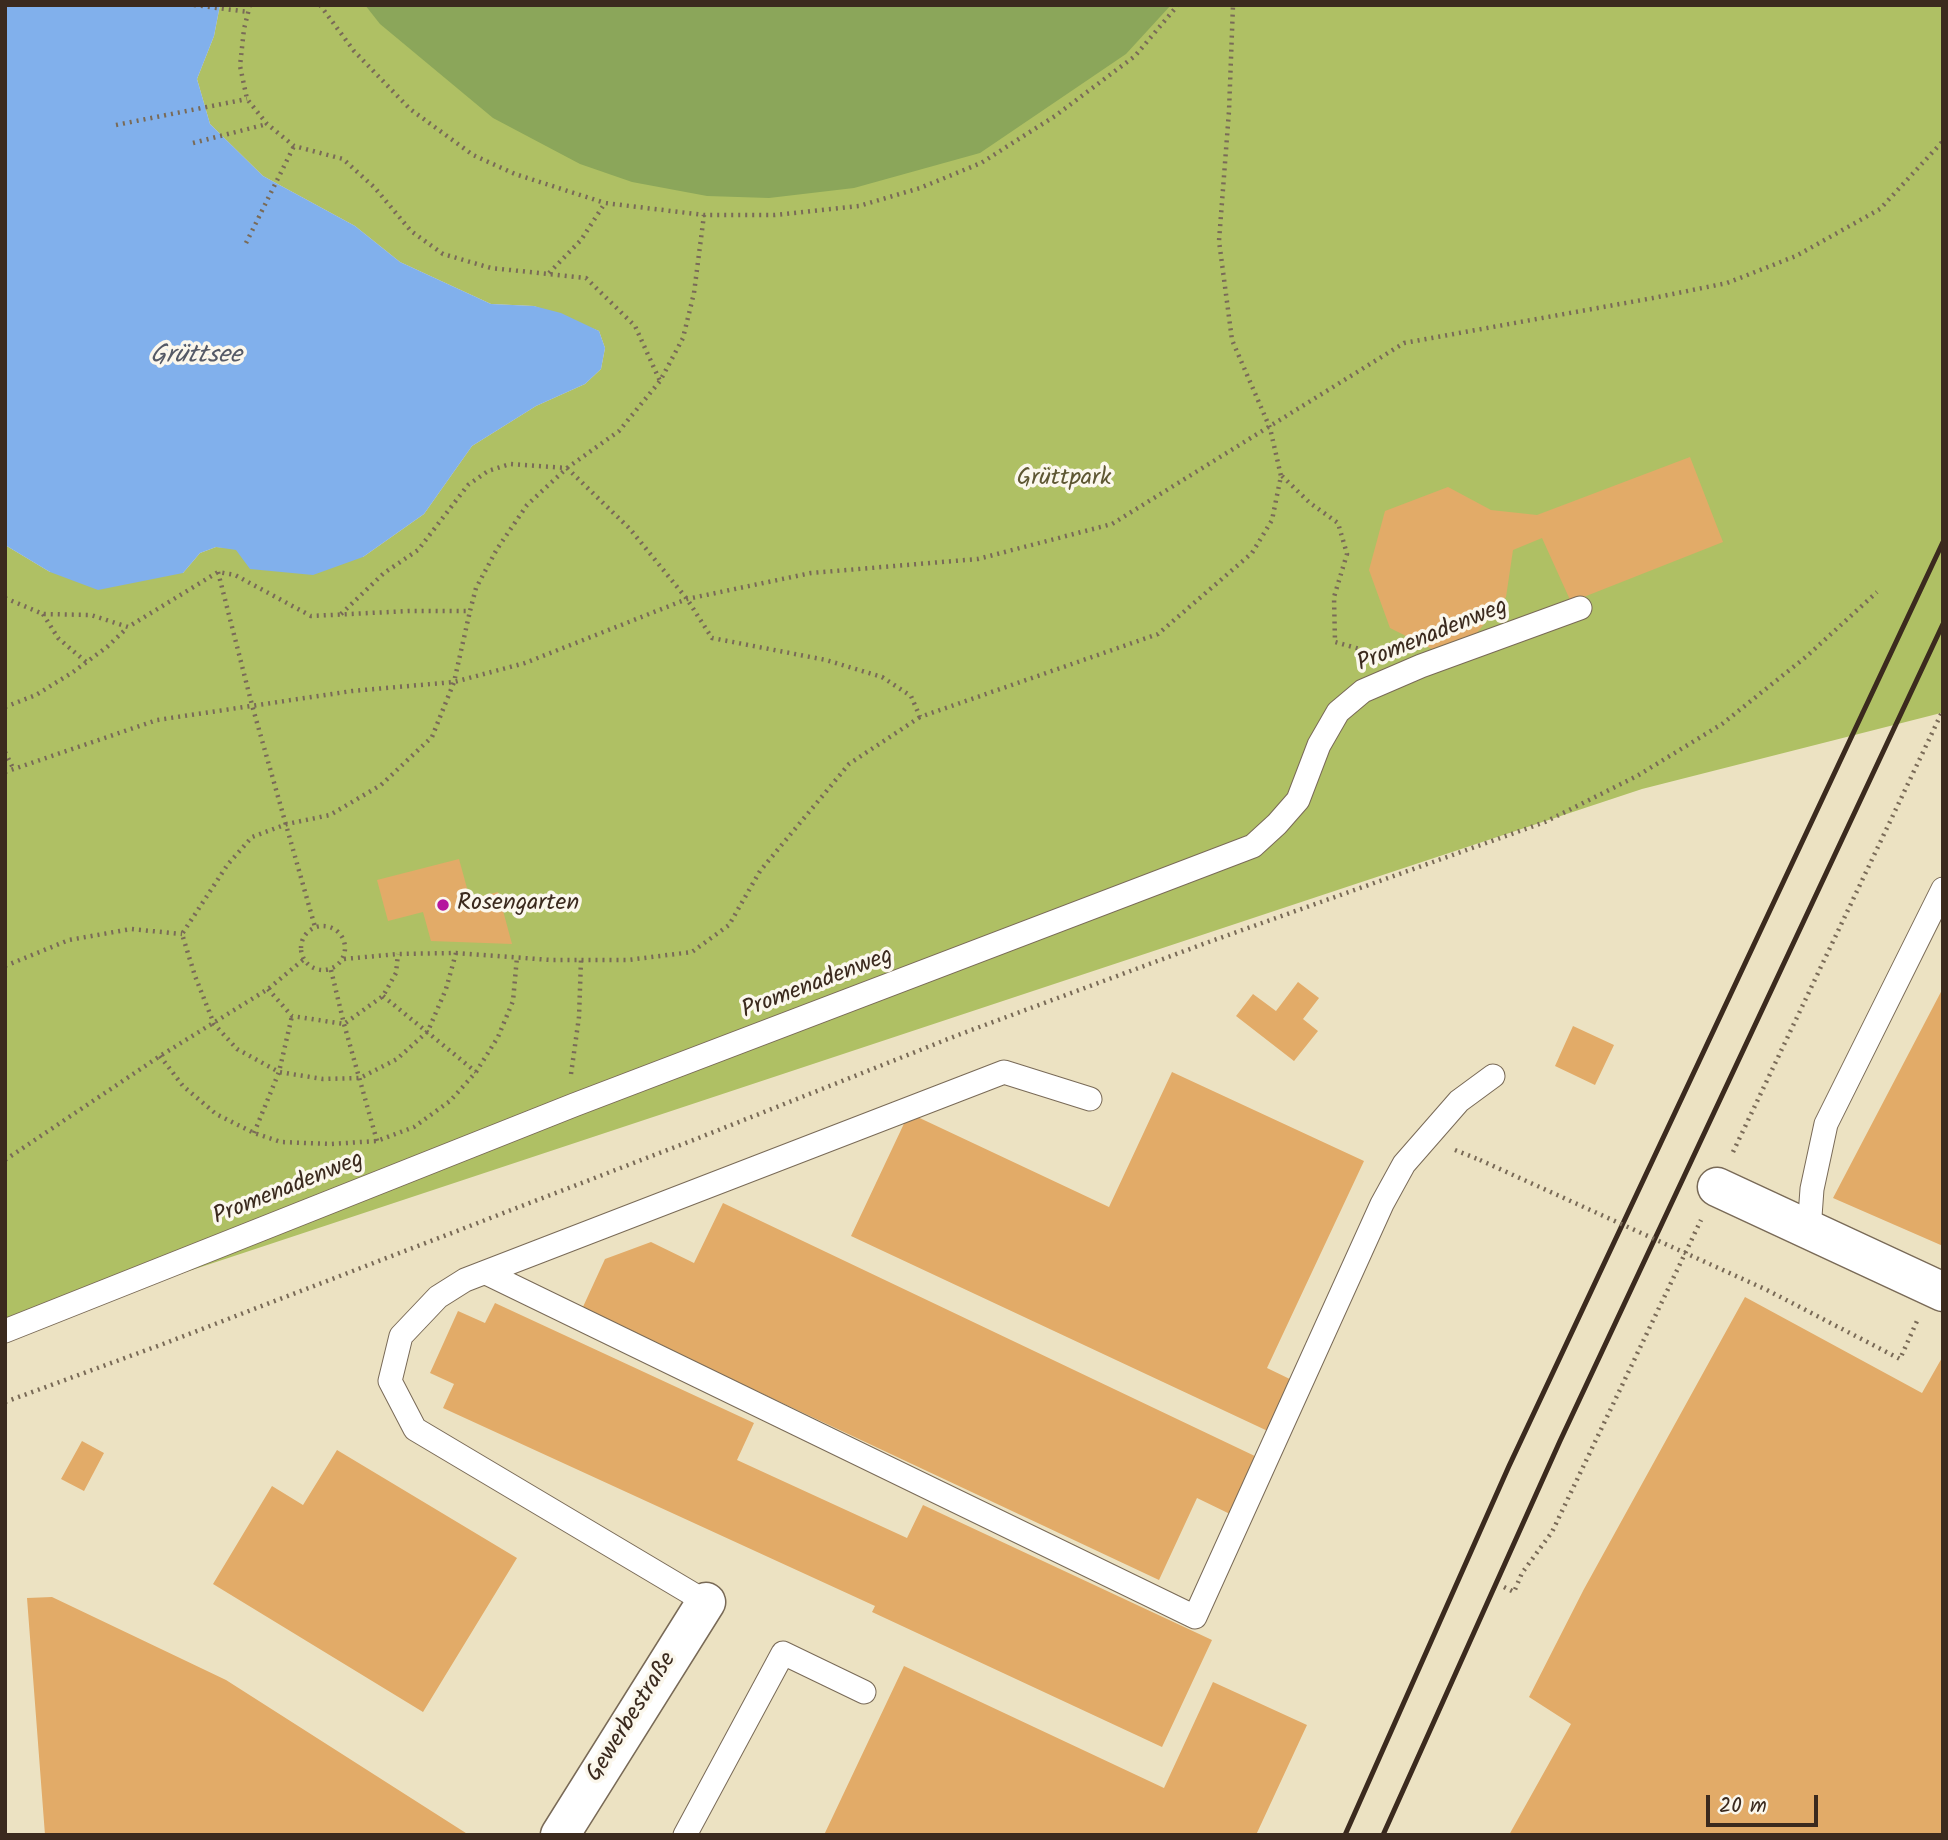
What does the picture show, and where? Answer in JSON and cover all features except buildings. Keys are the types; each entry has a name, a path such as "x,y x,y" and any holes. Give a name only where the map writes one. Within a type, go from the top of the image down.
{"street":[{"path":"1717,1187 1938,1290"},
{"name":"Gewerbestraße","path":"561,1835 706,1602"}],"lane":[{"name":"Promenadenweg","path":"5,1331 574,1105 1253,846 1277,824 1297,800 1319,745 1338,712 1363,691 1421,666 1580,608"},
{"path":"1810,1230 1812,1189 1826,1124 1943,889"},
{"path":"706,1602 415,1429 390,1381 401,1336 438,1297 466,1280 1004,1072 1090,1099"},
{"path":"486,1273 1195,1617 1377,1216 1404,1164 1460,1101 1493,1076"},
{"path":"685,1835 783,1653 864,1692"}],"path":[{"path":"194,5 249,12"},
{"path":"250,5 240,66 247,99 267,124 294,146 343,159 374,188 411,231 443,254 491,268 586,278 635,326 660,382"},
{"path":"320,5 354,51 410,109 473,155 515,174 606,203 704,215 775,215 859,206 920,188 981,163 1055,116 1135,56 1178,5"},
{"path":"344,959 345,940 333,928 315,927 305,934 300,946 303,960 315,970 331,970 344,959 398,954 456,953 628,960 692,952 729,925 760,871 849,764 920,717 1158,634 1252,553 1272,520 1282,476 1270,428 1232,340 1219,241 1229,111 1233,5"},
{"path":"116,125 247,99"},
{"path":"193,143 267,124"},
{"path":"5,772 157,720 352,691 454,682 525,663 687,599 811,573 978,559 1112,524 1404,343 1727,283 1796,256 1880,209 1943,141"},
{"path":"246,243 294,146"},
{"path":"549,273 581,240 606,203"},
{"path":"182,934 228,864 252,837 287,824 330,816 380,785 432,737 454,682 477,588 497,549 527,505 567,468 619,431 660,382 683,338 694,293 704,215"},
{"path":"341,614 384,573 418,550 468,485 488,471 510,464 567,468 630,529 687,599 712,638 826,660 882,677 911,696 920,717"},
{"path":"1282,476 1310,503 1338,523 1347,554 1334,597 1335,642 1421,666"},
{"path":"5,707 36,695 86,662 128,627 218,572 236,575 311,616 470,611"},
{"path":"218,572 251,705 315,927"},
{"path":"5,1402 358,1269 971,1030 1545,822 1637,776 1722,723 1797,664 1877,592"},
{"path":"5,598 43,614 91,615 128,627"},
{"path":"43,614 58,638 86,662"},
{"path":"1504,1587 1514,1592 1522,1573 1552,1532 1943,710"},
{"path":"5,752 13,768"},
{"path":"5,966 69,940 131,929 182,934"},
{"path":"182,934 214,1024 237,1049 279,1072 323,1079 360,1078 397,1059 428,1031 446,989 456,953"},
{"path":"268,989 292,1016 344,1024 383,996 396,973 398,954"},
{"path":"160,1056 183,1086 216,1114 254,1133 281,1142 331,1144 377,1141 423,1121 450,1101 476,1072 498,1037 513,1000 517,957"},
{"path":"5,1160 160,1056 268,989 303,960"},
{"path":"574,1105 570,1072 579,1017 581,960"},
{"path":"331,970 377,1141"},
{"path":"383,996 476,1072"},
{"path":"254,1133 279,1072 292,1016"},
{"path":"1480,1160 1767,1290 1900,1359 1938,1290"}],"green space":[{"name":"Grüttpark","path":"220,5 1943,5 1943,710 1941,713 1642,789 5,1332 5,545 50,572 183,573 200,553 216,547 363,557 424,514 472,446 536,406 585,384 601,369 605,348 599,331 534,306 491,304 400,262 355,226 263,176 210,124 197,79 214,36"},
{"path":"365,5 1171,5 1126,54 980,153 854,188 769,198 707,196 632,182 580,164 493,118 380,24"}],"water":[{"name":"Grüttsee","path":"5,5 220,5 214,36 197,79 210,124 263,176 355,226 400,262 491,304 534,306 561,313 599,331 605,348 601,369 585,384 536,406 472,446 424,514 363,557 313,575 250,569 236,550 216,547 200,553 183,573 98,590 50,572 5,545"}],"railway":[{"path":"1345,1835 1509,1466 1943,542"},
{"path":"1383,1835 1560,1441 1943,624"}],"place":[{"name":"Rosengarten","path":"443,905"}]}
